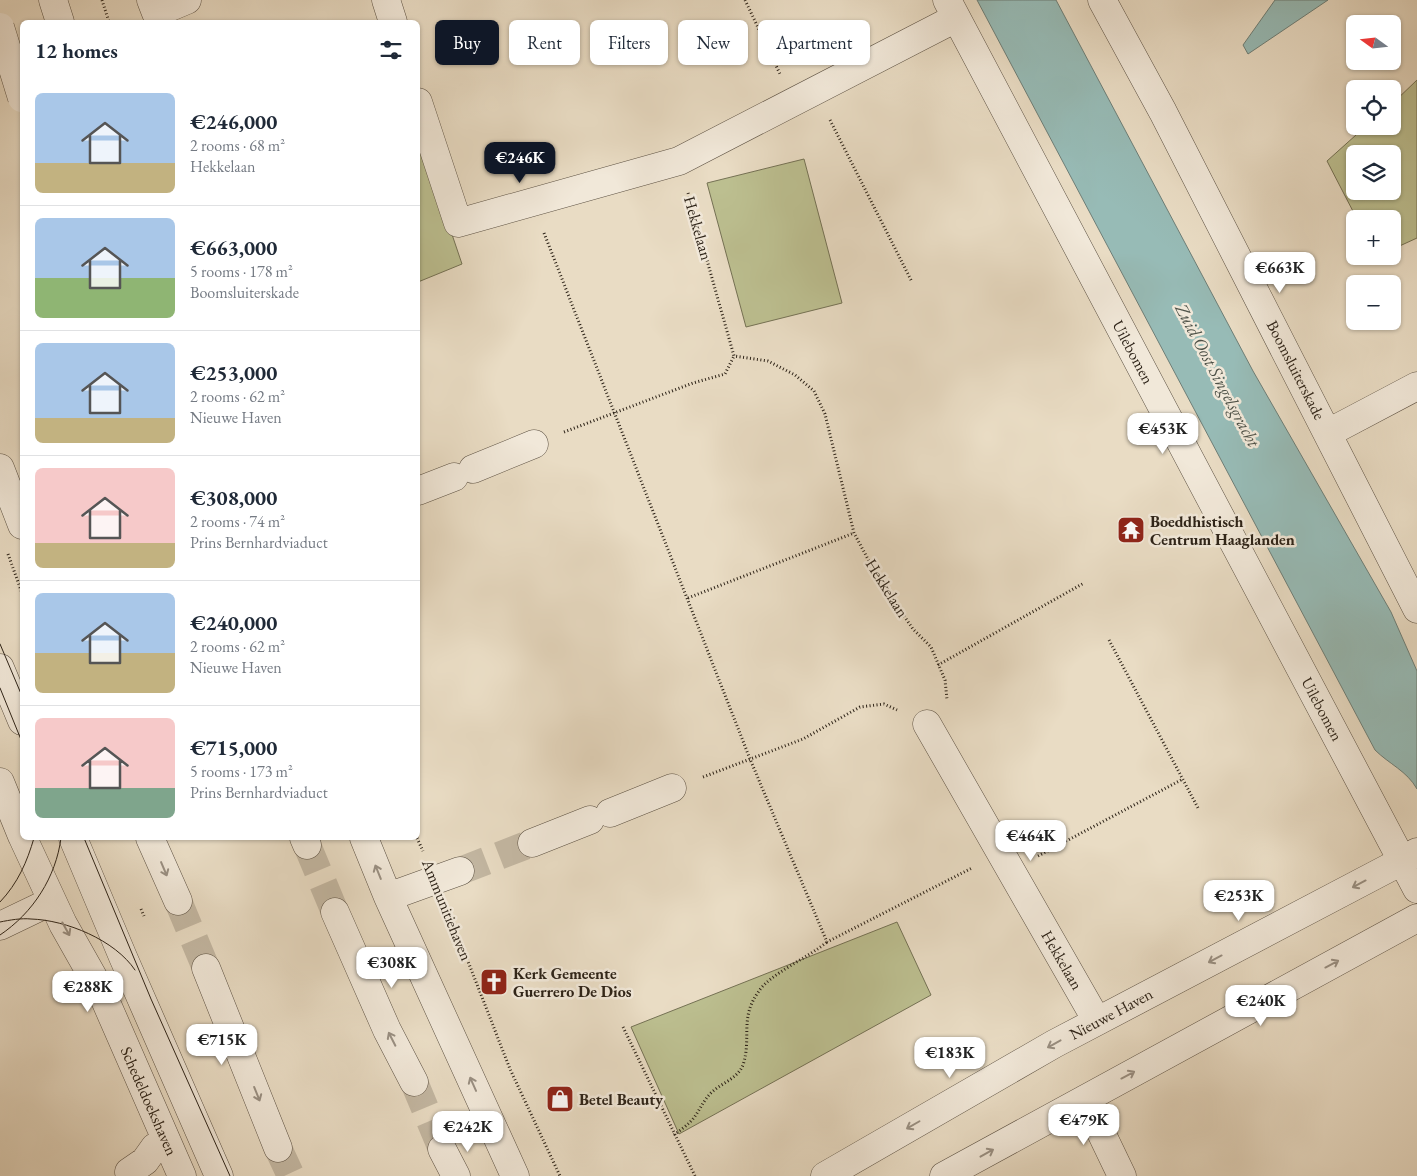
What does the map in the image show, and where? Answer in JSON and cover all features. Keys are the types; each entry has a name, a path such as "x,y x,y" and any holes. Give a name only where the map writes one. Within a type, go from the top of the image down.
{"street":[{"path":"153,6 187,0"},
{"path":"386,0 392,20"},
{"name":"Boomsluiterskade","path":"1102,0 1163,112 1417,608"},
{"path":"420,108 458,223 679,161 804,96 951,9"},
{"name":"Uilebomen","path":"951,9 1409,856 1417,889"},
{"path":"0,27 20,92"},
{"path":"0,77 20,70"},
{"path":"1328,433 1417,386"},
{"path":"420,490 534,444"},
{"path":"0,468 20,520"},
{"path":"0,668 20,716"},
{"name":"Hekkelaan","path":"927,724 1097,1021"},
{"name":"Schedeldoekshaven","path":"0,782 20,830"},
{"path":"532,843 672,788"},
{"name":"Schedeldoekshaven","path":"24,840 52,901 102,993 137,1072 167,1167"},
{"path":"74,840 219,1176"},
{"path":"151,840 178,901"},
{"path":"365,840 388,897 515,1176"},
{"name":"Nieuwe Haven","path":"825,1176 1097,1021 1409,856"},
{"path":"388,897 448,876"},
{"path":"0,926 52,901"},
{"path":"335,912 387,1030 414,1082"},
{"path":"944,1176 1417,918"},
{"path":"206,968 278,1148"},
{"path":"137,1072 136,1101 167,1167"},
{"path":"1085,1098 1122,1176"},
{"path":"442,1149 456,1176"}],"path":[{"path":"102,0 108,20"},
{"path":"745,0 804,96 912,282"},
{"name":"Hekkelaan","path":"679,161 734,356 768,361 795,375 814,392 825,414 854,532 878,578 913,628 931,647 945,680 948,705 927,724"},
{"path":"532,202 750,759 827,942"},
{"path":"560,434 693,383 726,374 734,356"},
{"path":"688,598 854,532"},
{"path":"6,550 20,588"},
{"path":"938,665 1084,583"},
{"path":"1109,640 1198,808"},
{"path":"698,778 803,739 860,707 884,704 927,724"},
{"path":"674,1135 690,1122 703,1101 738,1074 743,1065 746,1049 747,1018 759,990 774,978 815,952 827,942 1006,862 1183,779"},
{"name":"Ammunitiehaven","path":"419,840 448,876 510,1069 560,1176"},
{"path":"623,1027 695,1176"}],"green space":[{"path":"1417,80 1417,238 1401,245 1401,210 1352,210 1347,200 1401,200 1401,145 1346,145 1346,198 1327,161 1356,135 1401,135 1401,95"},
{"path":"420,140 462,264 420,281"},
{"path":"804,159 842,303 746,327 707,183"},
{"path":"897,922 931,995 679,1134 631,1027"}],"water":[{"name":"Zuid Oost Singelsgracht","path":"977,0 1056,0 1253,371 1391,612 1417,671 1417,789 1403,772 1375,750"},
{"path":"1275,0 1328,0 1248,54 1243,45"}],"pier":[{"path":"0,0 99,0 54,20 20,20 20,34 0,43"}],"tunnel":[{"path":"460,871 532,843"},
{"path":"307,845 335,912"},
{"path":"178,901 206,968"},
{"path":"414,1082 442,1149"},
{"path":"278,1148 291,1176"}],"tram line":[{"path":"0,644 20,691"},
{"path":"0,688 20,737"},
{"path":"0,902 21,872 33,840"},
{"path":"0,935 23,916 41,893 54,867 61,840"},
{"path":"85,840 151,999 230,1176"},
{"path":"0,922 19,919 45,920 74,928 103,941 126,959 135,970"}],"place":[{"name":"Boeddhistisch Centrum Haaglanden","path":"1131,530"},
{"name":"Kerk Gemeente Guerrero De Dios","path":"494,982"},
{"name":"Betel Beauty","path":"560,1099"}]}
